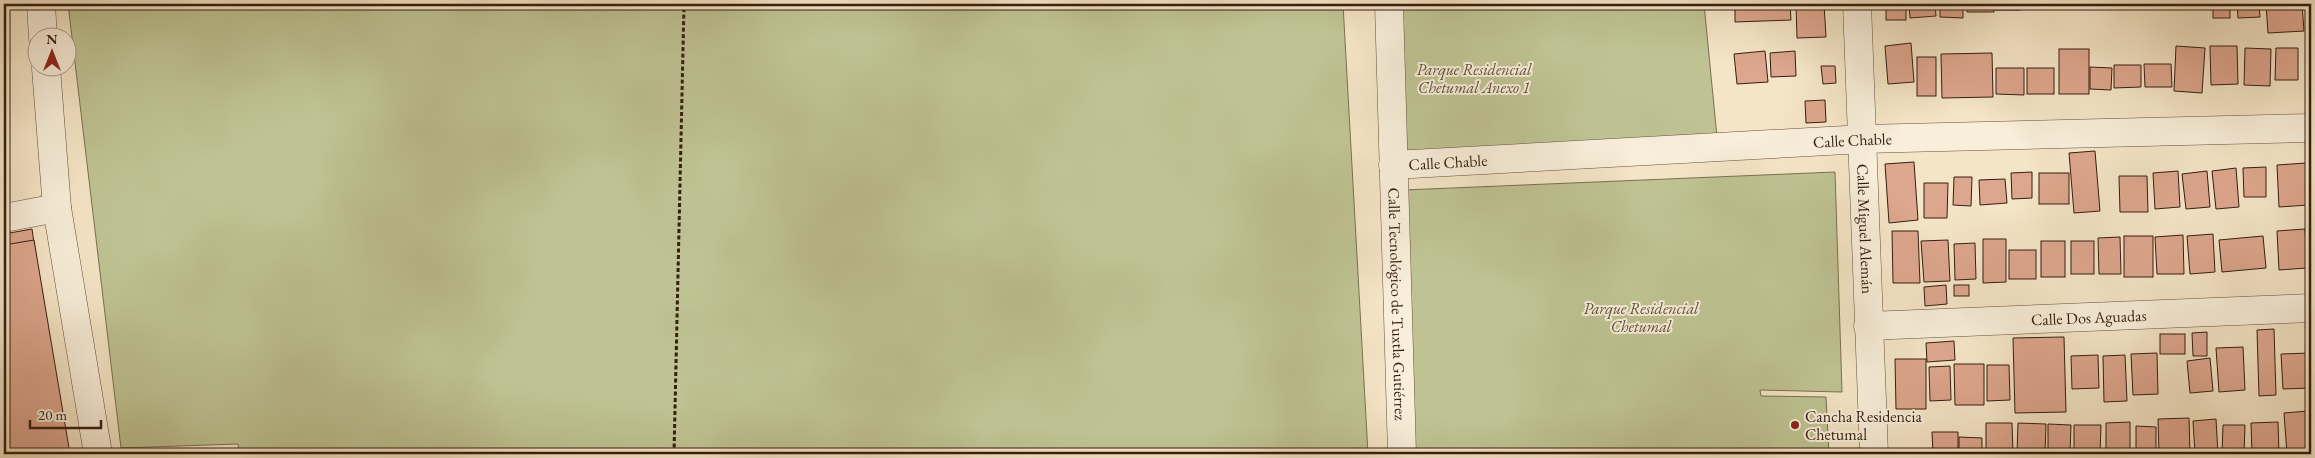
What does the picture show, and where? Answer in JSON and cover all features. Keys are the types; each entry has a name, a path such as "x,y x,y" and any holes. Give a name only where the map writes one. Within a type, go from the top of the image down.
{"street":[{"path":"41,4 43,28"},
{"name":"Calle Tecnológico de Tuxtla Gutiérrez","path":"1388,4 1402,454"},
{"name":"Calle Miguel Alemán","path":"1857,4 1864,139 1868,326 1874,454"},
{"path":"47,78 57,208 98,454"},
{"name":"Calle Chable","path":"1394,165 1864,139 2311,128"},
{"path":"4,218 57,208"},
{"name":"Calle Dos Aguadas","path":"1868,326 2311,308"}],"path":[{"path":"674,454 684,4"}],"green space":[{"path":"68,4 1343,4 1368,454 239,454 238,444 121,448 77,78 78,28 71,28"},
{"name":"Parque Residencial Chetumal Anexo 1","path":"1503,4 1704,4 1717,137 1400,156 1396,7"},
{"name":"Parque Residencial Chetumal","path":"1835,172 1842,392 1760,390 1761,396 1826,397 1829,454 1403,454 1404,190"}],"building":[{"path":"1735,4 1790,4 1791,20 1735,22"},
{"path":"1796,4 1824,4 1826,37 1797,38"},
{"path":"1886,4 1906,4 1906,20 1886,20"},
{"path":"1909,4 1935,4 1936,16 1910,18"},
{"path":"1940,4 1963,4 1963,18 1940,17"},
{"path":"1966,4 1994,4 1994,12 1967,12"},
{"path":"1996,4 2020,4 2020,10 1996,10"},
{"path":"2022,4 2046,4 2045,9 2022,8"},
{"path":"2050,4 2077,4 2077,9 2050,9"},
{"path":"2079,4 2103,4 2103,6 2079,7"},
{"path":"2213,4 2230,4 2230,18 2213,18"},
{"path":"2237,4 2259,4 2260,17 2238,18"},
{"path":"2266,4 2302,4 2304,31 2268,33"},
{"path":"1911,43 1914,82 1888,84 1885,46"},
{"path":"2176,46 2205,48 2202,93 2174,91"},
{"path":"2210,46 2237,46 2238,84 2211,85"},
{"path":"2245,48 2271,49 2270,86 2244,85"},
{"path":"2276,48 2298,48 2298,80 2275,80"},
{"path":"2059,49 2089,49 2089,94 2059,94"},
{"path":"1765,51 1768,82 1737,84 1734,54"},
{"path":"1795,51 1796,76 1771,77 1770,53"},
{"path":"1992,53 1993,97 1942,98 1941,54"},
{"path":"1917,57 1936,57 1936,96 1917,96"},
{"path":"2144,64 2171,64 2172,87 2145,87"},
{"path":"2114,65 2141,65 2141,87 2114,88"},
{"path":"1821,66 1835,66 1836,83 1823,84"},
{"path":"2090,67 2112,68 2111,90 2090,89"},
{"path":"1996,68 2024,68 2024,95 1996,94"},
{"path":"2027,68 2054,68 2054,94 2027,94"},
{"path":"1825,100 1826,122 1806,123 1805,101"},
{"path":"2095,151 2100,211 2074,213 2069,153"},
{"path":"1914,162 1918,220 1889,223 1885,164"},
{"path":"2306,163 2309,205 2279,207 2277,165"},
{"path":"2266,167 2266,197 2244,197 2243,168"},
{"path":"2236,168 2239,207 2216,209 2212,171"},
{"path":"2178,171 2180,207 2155,209 2153,173"},
{"path":"2207,171 2210,207 2186,209 2182,174"},
{"path":"2032,172 2032,198 2012,199 2011,173"},
{"path":"2039,173 2069,173 2069,204 2039,204"},
{"path":"2119,176 2147,176 2148,212 2120,212"},
{"path":"1954,177 1972,177 1971,206 1953,205"},
{"path":"2005,179 2007,203 1980,205 1979,180"},
{"path":"1924,183 1948,183 1947,218 1924,218"},
{"path":"32,229 65,454 4,454 4,234"},
{"path":"2305,229 2307,268 2279,270 2277,231"},
{"path":"1892,231 1918,231 1920,283 1893,283"},
{"path":"2213,234 2215,272 2190,274 2187,236"},
{"path":"2183,235 2184,274 2157,274 2155,237"},
{"path":"2124,236 2153,236 2153,277 2124,277"},
{"path":"2263,236 2266,268 2222,272 2219,240"},
{"path":"2120,237 2121,274 2099,274 2098,238"},
{"path":"1983,239 2006,239 2006,282 1983,283"},
{"path":"34,240 70,454 4,454 4,245"},
{"path":"1948,240 1950,281 1924,282 1921,241"},
{"path":"2041,241 2065,241 2065,277 2041,277"},
{"path":"2071,241 2094,241 2094,274 2071,274"},
{"path":"1975,243 1976,279 1955,280 1954,244"},
{"path":"2009,250 2036,250 2036,279 2009,279"},
{"path":"1946,285 1947,304 1925,306 1924,287"},
{"path":"1954,285 1969,285 1969,296 1954,296"},
{"path":"2274,329 2276,395 2259,396 2257,330"},
{"path":"2207,332 2207,356 2193,356 2192,333"},
{"path":"2160,334 2185,334 2185,354 2160,354"},
{"path":"2064,337 2066,412 2015,413 2013,338"},
{"path":"1954,341 1955,360 1927,362 1926,343"},
{"path":"2243,347 2245,390 2219,392 2216,348"},
{"path":"2157,353 2158,394 2133,395 2131,354"},
{"path":"2311,353 2311,388 2283,389 2281,354"},
{"path":"2098,355 2099,388 2072,389 2071,356"},
{"path":"2125,355 2127,401 2104,402 2103,356"},
{"path":"2210,358 2213,391 2190,393 2187,361"},
{"path":"1895,359 1926,359 1926,409 1896,409"},
{"path":"1954,364 1984,364 1984,405 1955,405"},
{"path":"1987,365 2009,365 2010,400 1987,401"},
{"path":"1950,366 1951,400 1930,401 1929,367"},
{"path":"2308,411 2310,454 2287,454 2284,413"},
{"path":"2189,418 2190,454 2159,454 2158,419"},
{"path":"2216,419 2218,454 2195,454 2193,421"},
{"path":"2130,422 2130,454 2106,454 2106,423"},
{"path":"2278,422 2279,454 2252,454 2251,423"},
{"path":"1986,423 2012,423 2013,454 1986,454"},
{"path":"2018,423 2046,424 2045,454 2017,454"},
{"path":"2048,424 2071,425 2070,454 2048,454"},
{"path":"2074,425 2101,425 2100,454 2074,454"},
{"path":"2223,425 2245,425 2244,454 2222,454"},
{"path":"2136,426 2156,427 2156,454 2136,454"},
{"path":"1932,432 1958,432 1958,454 1933,454"},
{"path":"1959,437 1982,438 1982,454 1959,454"},
{"path":"1894,452 1916,452 1916,454 1894,454"}],"place":[{"name":"Cancha Residencia Chetumal","path":"1795,425"}]}
